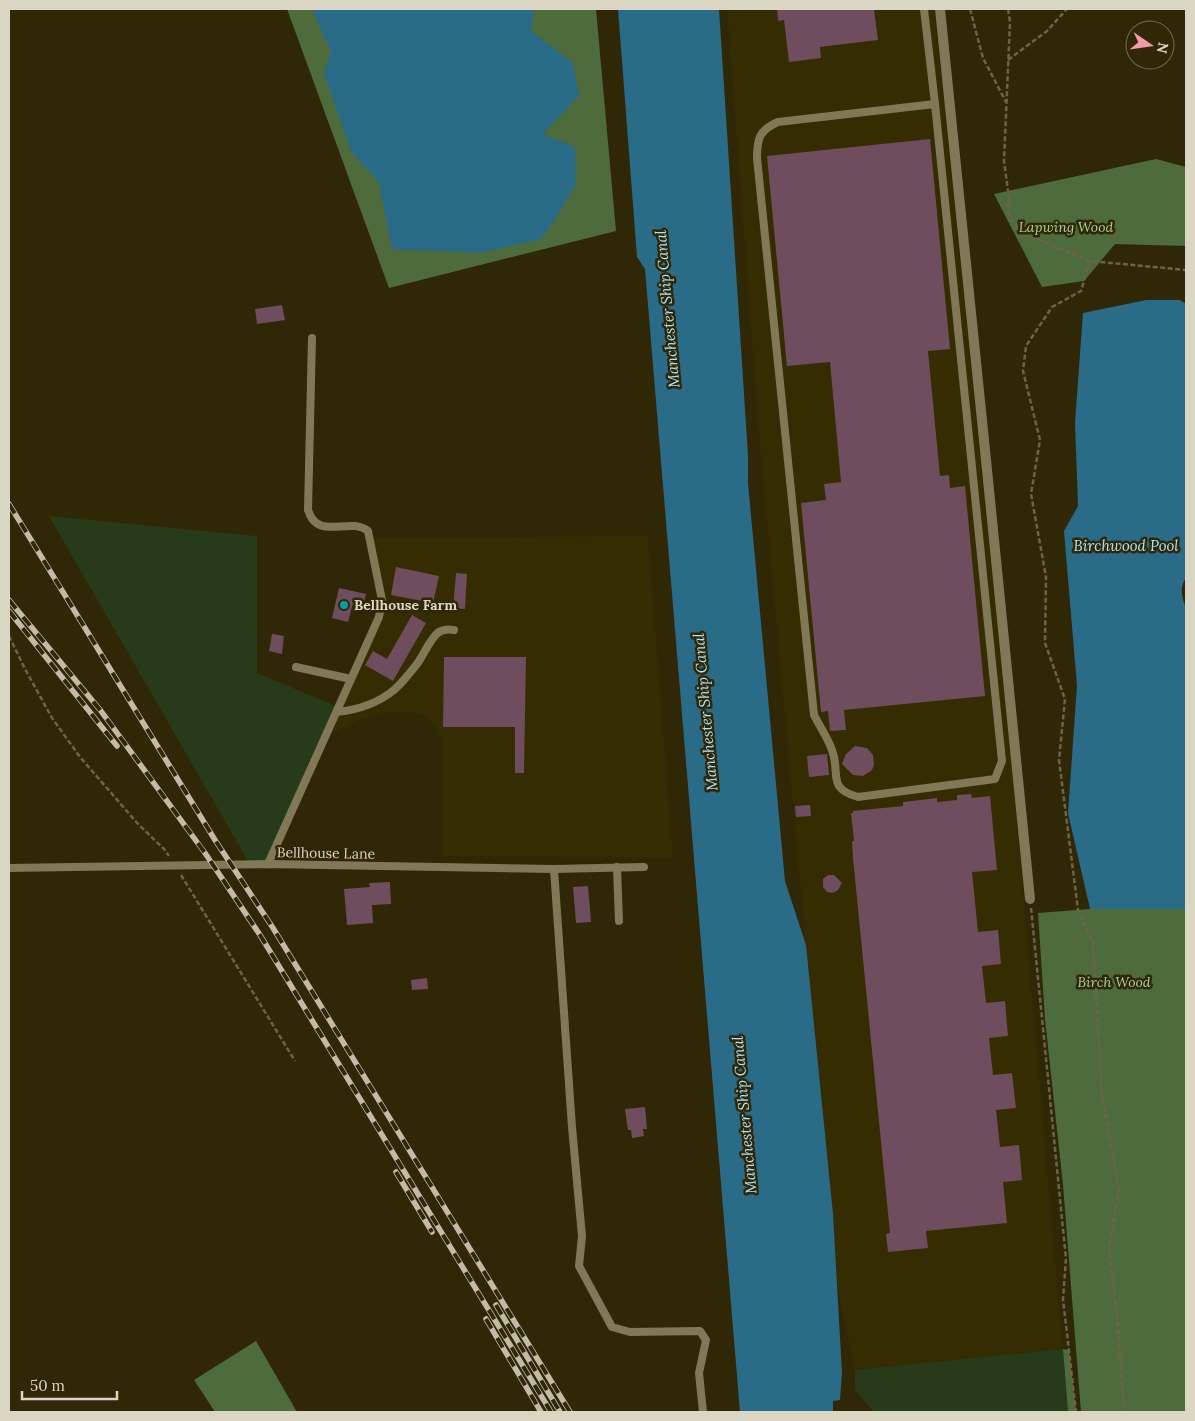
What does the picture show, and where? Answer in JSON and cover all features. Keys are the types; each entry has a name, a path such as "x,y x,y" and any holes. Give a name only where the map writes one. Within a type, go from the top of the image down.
{"street":[{"path":"940,9 964,227 996,573 1030,899"}],"lane":[{"path":"924,9 936,104 1002,761 995,779 858,797 848,794 839,788 833,752 814,715 756,158 757,145 760,134 768,126 778,122 936,104"},
{"path":"268,864 379,617 382,600 368,532 357,526 324,527 316,524 310,518 308,510 312,338"},
{"path":"337,712 375,702 393,690 418,663 437,633 445,629 454,630"},
{"path":"296,668 351,679"},
{"name":"Bellhouse Lane","path":"9,868 268,864 554,869 644,867"},
{"path":"617,867 619,921"},
{"path":"554,869 572,1127 582,1236 579,1266 612,1327 630,1332 700,1331 706,1340 699,1373 703,1412"}],"path":[{"path":"970,9 983,58 1007,103"},
{"path":"1008,9 1010,22 1004,161 1009,198 1008,212 1020,235 1038,239 1090,261 1186,270"},
{"path":"1008,61 1047,31 1067,9"},
{"path":"1090,261 1081,292 1052,307 1026,346 1023,371 1040,440 1031,494 1046,577 1045,643 1064,699 1059,760 1078,910 1092,943 1102,1094 1119,1190 1109,1247 1118,1325 1124,1412"},
{"path":"9,636 52,718 80,757 138,824 164,848 295,1061"},
{"path":"1030,899 1066,1260 1063,1299 1076,1412"}],"shaded area":[{"path":"727,9 934,9 1014,790 1063,1349 855,1370 838,1291 760,447"},
{"path":"648,536 673,858 443,856 443,746 437,729 427,717 411,712 384,712 361,719 331,734 380,620 385,600 371,538"}],"green space":[{"path":"287,9 596,9 616,231 389,288"},
{"name":"Lapwing Wood","path":"1156,159 1186,167 1186,246 1115,244 1084,281 1042,287 994,194"},
{"path":"49,516 257,536 257,673 338,707 267,861 248,861"},
{"name":"Birch Wood","path":"1090,909 1186,909 1186,1412 1081,1412 1063,1185 1045,1019 1038,913"},
{"path":"256,1341 297,1412 215,1412 194,1380"},
{"path":"1063,1349 1068,1412 874,1412 855,1390 855,1370"},
{"path":"1063,1349 1069,1350 1076,1412 1068,1412"}],"water":[{"path":"312,9 534,9 531,31 573,63 579,96 543,134 575,147 576,184 541,239 480,253 392,249 379,183 351,151 324,74 331,52"},
{"name":"Manchester Ship Canal","path":"618,9 719,9 748,455 748,483 785,881 806,945 833,1214 842,1373 840,1400 833,1401 833,1412 740,1412 645,269 637,257"},
{"name":"Birchwood Pool","path":"1146,300 1180,300 1186,304 1186,578 1182,589 1182,597 1186,609 1186,909 1090,909 1068,813 1077,686 1064,531 1078,506 1075,422 1083,313"}],"building":[{"path":"777,9 874,9 878,40 820,47 821,58 789,62 784,20 778,21"},
{"path":"930,139 950,349 928,351 940,476 949,475 950,488 965,486 985,696 844,710 846,730 830,731 828,711 821,712 801,503 826,500 824,484 841,482 830,362 787,366 767,156"},
{"path":"282,305 285,320 257,324 255,309"},
{"path":"396,567 439,576 433,603 391,595"},
{"path":"456,573 467,574 465,609 453,608"},
{"name":"Bellhouse Farm","path":"339,588 366,594 363,606 353,603 348,622 332,618"},
{"path":"412,615 426,623 393,681 365,665 373,651 387,659"},
{"path":"272,634 284,636 282,654 269,651"},
{"path":"444,657 526,657 524,773 515,773 515,727 443,727"},
{"path":"855,746 867,748 873,755 874,765 872,770 863,776 853,775 842,764 846,754"},
{"path":"827,754 829,775 809,777 807,756"},
{"path":"971,794 972,798 990,796 997,870 972,872 978,932 998,930 1001,964 982,966 986,1003 1005,1001 1008,1036 989,1038 993,1075 1012,1073 1016,1108 996,1110 1000,1147 1019,1145 1022,1180 1003,1182 1007,1223 926,1231 928,1248 888,1252 886,1234 890,1233 853,858 852,841 854,841 851,813 853,811 903,806 903,802 937,798 937,802 957,800 957,795"},
{"path":"810,805 811,816 796,817 795,806"},
{"path":"828,875 834,875 842,883 838,890 833,893 827,892 823,887 823,879"},
{"path":"390,882 391,904 372,905 373,923 347,925 344,889 370,887 369,883"},
{"path":"588,886 591,922 576,923 573,887"},
{"path":"427,978 428,989 412,990 411,980"},
{"path":"645,1107 647,1129 643,1129 644,1136 632,1138 631,1130 628,1130 625,1109"}],"railway":[{"path":"9,504 215,840 273,928 570,1412"},
{"path":"9,600 101,711 205,853 260,935 551,1412"},
{"path":"9,611 117,746"},
{"path":"396,1172 432,1232"},
{"path":"496,1305 560,1412"},
{"path":"486,1319 541,1412"}],"place":[{"name":"Bellhouse Farm","path":"344,605"}]}
